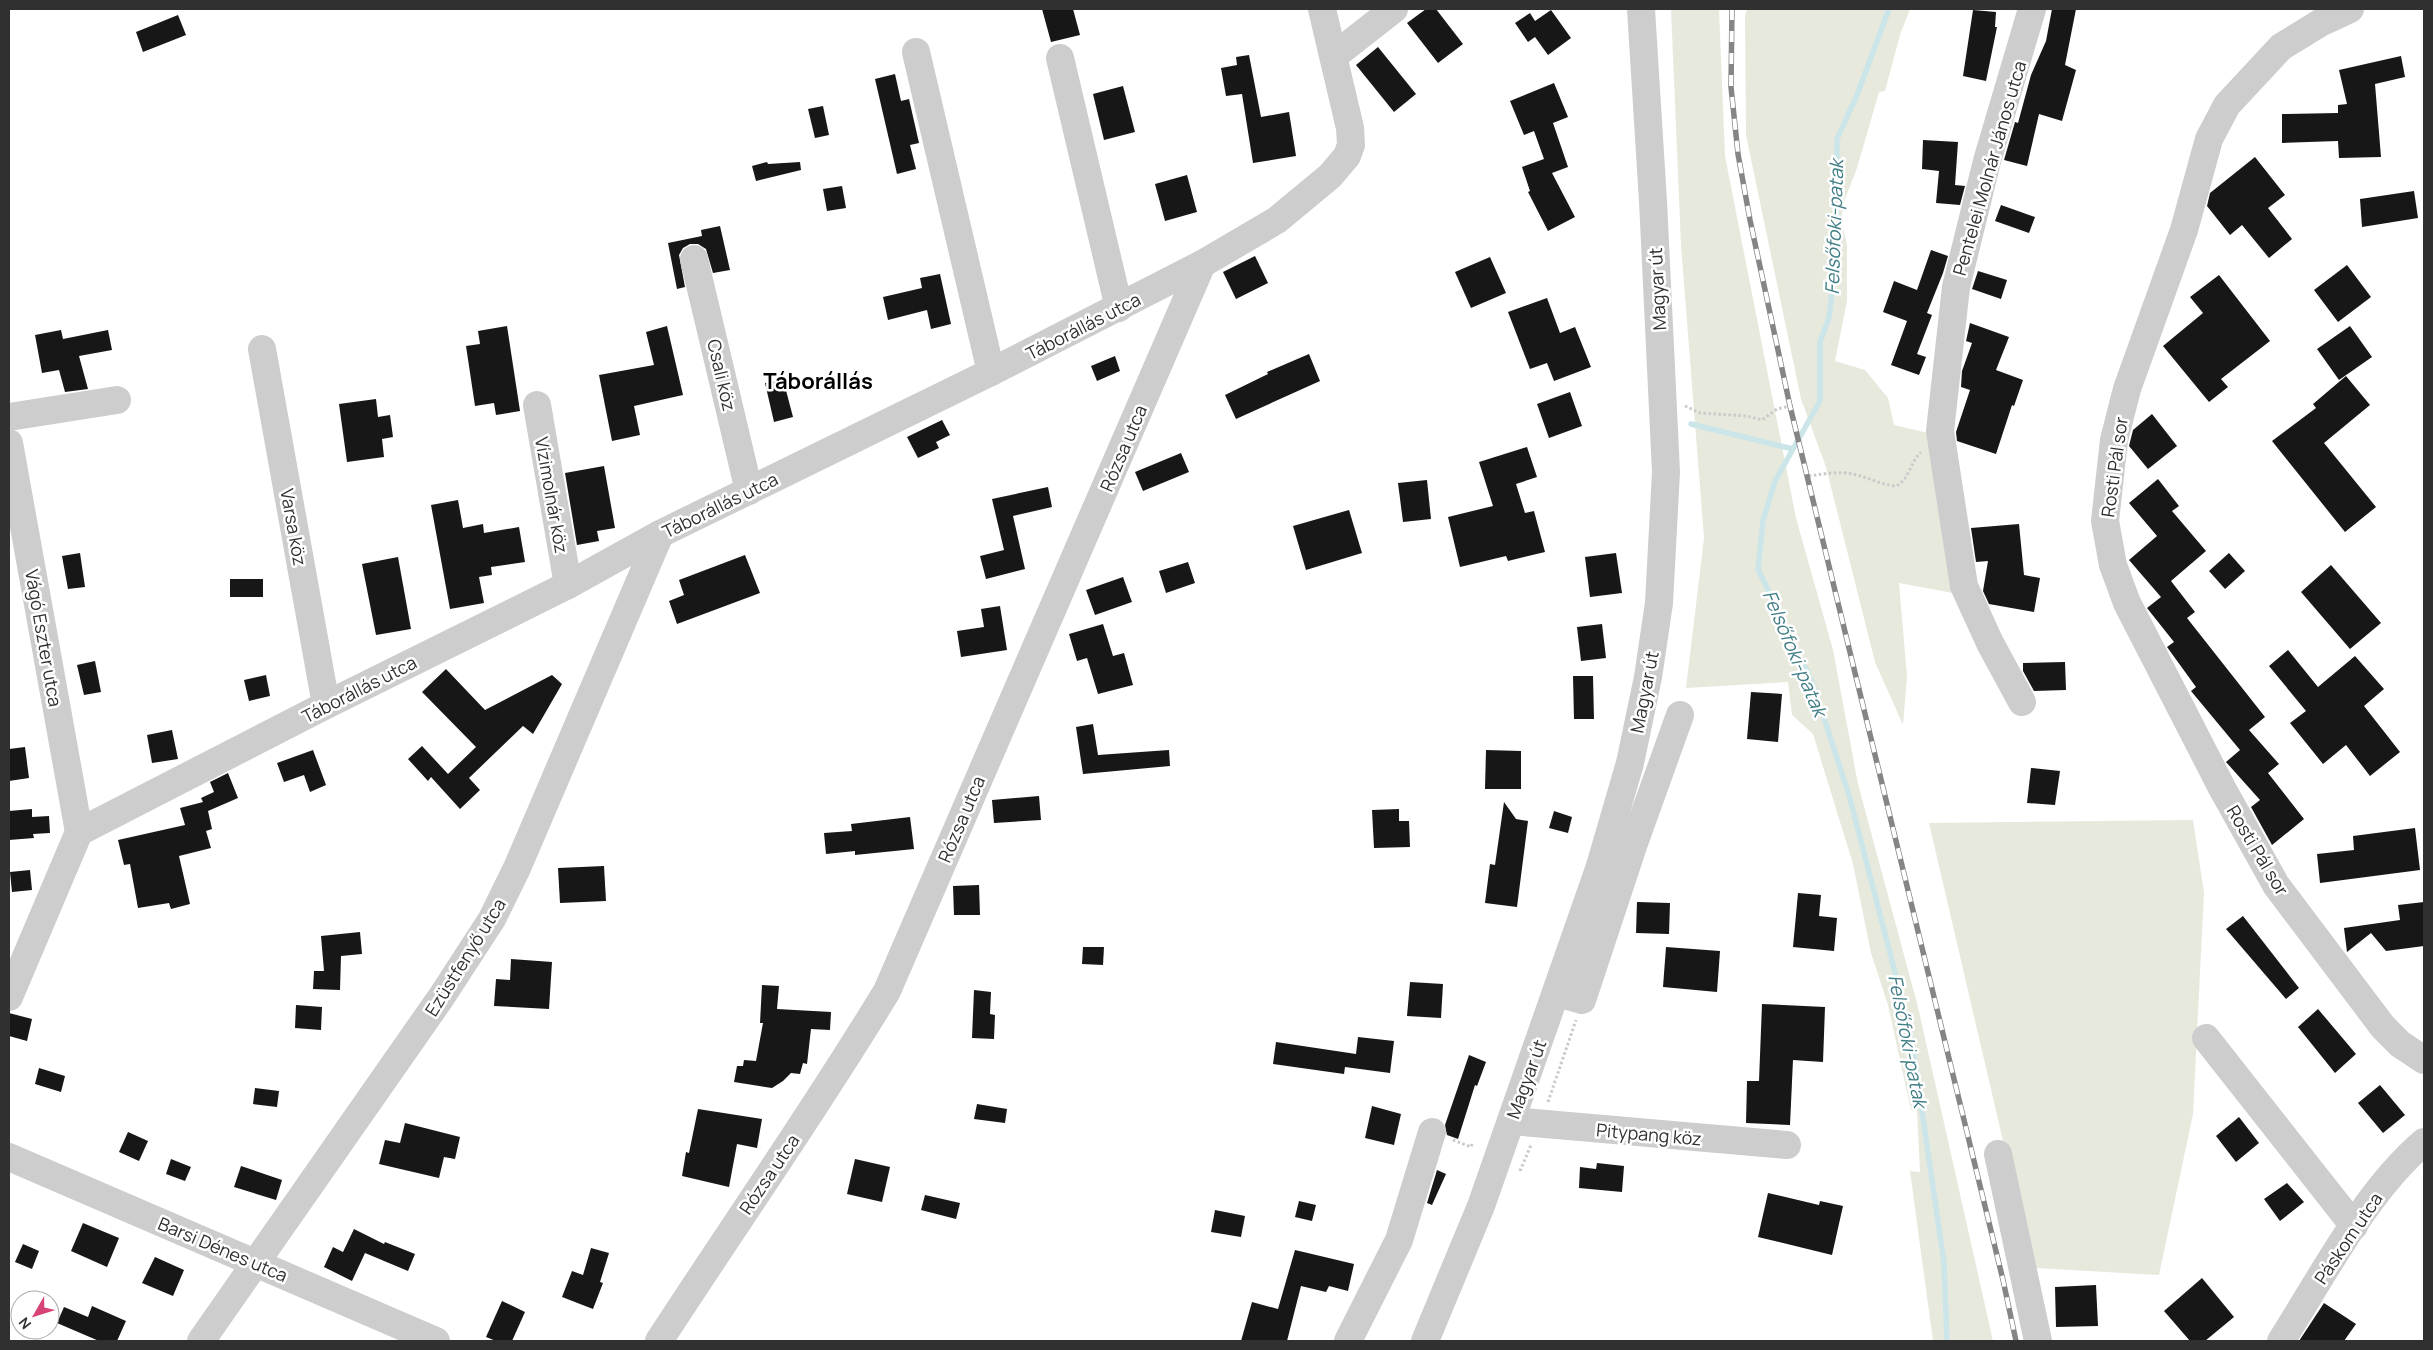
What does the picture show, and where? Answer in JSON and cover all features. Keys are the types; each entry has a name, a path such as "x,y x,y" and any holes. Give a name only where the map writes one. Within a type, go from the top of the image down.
{"street":[{"name":"Táborállás utca","path":"79,832 326,705 568,585 660,534 1119,308 1202,264 1277,220 1330,176 1347,156 1351,145 1350,128 1322,9"},
{"path":"1334,56 1394,9"},
{"name":"Magyar út","path":"1425,1341 1481,1206 1557,993 1609,838 1630,763 1648,677 1659,603 1666,472 1653,201 1641,9"},
{"name":"Pentelei Molnár János utca","path":"2022,702 1990,643 1964,586 1940,431 1956,286 1987,161 2032,9"},
{"name":"Rosti Pál sor","path":"2350,9 2320,23 2281,47 2227,105 2209,139 2184,230 2126,389 2114,440 2105,521 2112,565 2128,603 2222,788 2276,885 2383,1027 2400,1044 2424,1060"},
{"path":"916,52 991,372"},
{"path":"1060,58 1119,308"},
{"name":"Csali köz","path":"694,259 749,491"},
{"name":"Rózsa utca","path":"660,1341 732,1228 834,1078 887,991 1202,264"},
{"name":"Varsa köz","path":"262,349 326,705"},
{"path":"9,417 117,400"},
{"name":"Vízimolnár köz","path":"537,405 568,585"},
{"name":"Vágó Eszter utca","path":"9,443 79,832"},
{"name":"Ezüstfenyő utca","path":"201,1341 442,996 492,918 517,868 660,534"},
{"path":"1557,993 1582,1000 1633,846 1680,715"},
{"path":"9,997 79,832"},
{"path":"2206,1038 2354,1226"},
{"name":"Pitypang köz","path":"1511,1121 1787,1146"},
{"path":"1348,1341 1399,1240 1432,1132"},
{"name":"Páskom utca","path":"2280,1341 2354,1226 2402,1161 2424,1142"},
{"path":"1998,1154 2038,1341"},
{"name":"Barsi Dénes utca","path":"9,1157 436,1341"}],"path":[{"path":"1682,405 1700,413 1747,416 1762,420 1778,409 1790,406"},
{"path":"1809,476 1848,473 1884,485 1896,486 1906,478 1919,453 1942,444"}],"shaded area":[{"path":"1671,9 1719,9 1725,156 1796,518 1833,650 1858,784 1918,1007 1993,1341 1933,1341 1910,1171 1920,1172 1917,1110 1911,1110 1888,1005 1871,953 1853,864 1813,734 1792,715 1788,682 1686,688 1704,538 1681,245"},
{"path":"1747,9 1910,9 1900,35 1885,91 1879,92 1857,168 1845,199 1841,219 1847,245 1847,301 1835,361 1865,370 1888,398 1894,425 1932,434 1958,594 1899,583 1907,676 1903,725 1875,662 1826,467 1801,399 1746,135 1745,16"},
{"path":"2193,820 2204,893 2193,1114 2159,1275 2036,1268 2010,1171 1929,823"}],"building":[{"path":"1042,9 1073,9 1080,35 1051,42"},
{"path":"1426,9 1436,9 1463,44 1438,63 1407,23"},
{"path":"2052,9 2076,9 2065,65 2076,70 2062,121 2039,114 2027,166 2004,160 2015,122 2018,123 2031,75 2046,41"},
{"path":"1551,10 1571,38 1548,55 1535,37 1528,42 1515,23 1530,13 1535,21"},
{"path":"1973,10 1996,12 1995,27 1997,27 1986,81 1963,76"},
{"path":"178,15 186,35 143,52 136,32"},
{"path":"1378,47 1416,94 1394,112 1356,65"},
{"path":"1249,55 1261,117 1289,112 1296,156 1253,163 1242,94 1226,96 1221,68 1237,65 1236,57"},
{"path":"2401,56 2405,77 2375,84 2381,157 2339,158 2338,141 2282,143 2282,114 2338,113 2338,105 2347,104 2339,70"},
{"path":"895,74 901,101 909,99 919,143 910,145 916,169 897,174 875,79"},
{"path":"1554,83 1568,117 1553,123 1568,167 1552,173 1575,217 1548,231 1528,192 1530,191 1522,167 1544,159 1534,131 1524,135 1510,101"},
{"path":"1123,86 1135,132 1104,140 1093,94"},
{"path":"823,106 829,135 815,138 808,109"},
{"path":"1923,140 1958,142 1955,185 1965,186 1960,205 1936,203 1939,171 1922,169"},
{"path":"2255,157 2285,195 2268,208 2292,239 2269,258 2242,225 2230,235 2207,206 2210,193"},
{"path":"767,162 768,164 800,162 801,170 756,181 752,166"},
{"path":"1187,175 1197,212 1165,221 1155,184"},
{"path":"842,186 846,208 827,211 823,189"},
{"path":"2414,191 2418,218 2362,227 2360,199"},
{"path":"2001,205 2035,217 2029,233 1995,221"},
{"path":"720,226 730,270 713,273 706,249 698,244 690,244 683,248 679,255 685,287 677,289 668,243 702,236 701,230"},
{"path":"1931,250 1948,256 1927,313 1932,315 1917,354 1926,357 1919,375 1891,365 1907,321 1883,312 1894,281 1917,290"},
{"path":"1255,256 1268,283 1236,299 1223,272"},
{"path":"1490,257 1506,293 1471,308 1455,272"},
{"path":"2347,265 2371,297 2338,322 2314,290"},
{"path":"1978,271 2007,280 2001,299 1972,289"},
{"path":"940,274 951,324 931,329 927,310 888,320 883,297 922,288 920,278"},
{"path":"2219,275 2270,341 2221,379 2228,387 2209,402 2163,346 2203,313 2190,297"},
{"path":"1547,298 1560,333 1575,327 1591,367 1554,381 1547,363 1530,369 1508,312"},
{"path":"1970,323 2009,337 1996,370 2023,380 2014,406 2012,405 1996,454 1957,441 1956,432 1970,390 1961,387 1962,371 1972,343 1966,341"},
{"path":"507,326 520,411 496,415 494,403 475,406 466,346 480,344 478,331"},
{"path":"667,326 683,395 634,406 640,435 612,441 599,375 654,365 646,332"},
{"path":"2350,326 2372,357 2339,380 2317,349"},
{"path":"61,330 63,339 108,330 112,350 79,356 88,389 65,392 59,370 42,373 35,335"},
{"path":"1309,354 1320,381 1236,419 1225,395 1268,374 1267,372"},
{"path":"1115,356 1120,371 1097,381 1091,366"},
{"path":"2346,376 2370,405 2324,443 2376,507 2345,532 2272,441 2316,408 2313,404"},
{"path":"783,379 793,417 774,422 765,383"},
{"path":"1570,392 1582,426 1549,438 1537,404"},
{"path":"376,399 378,417 390,415 393,437 382,439 384,457 347,462 339,404"},
{"path":"2152,414 2177,446 2148,469 2129,446 2133,430"},
{"path":"942,420 950,435 936,442 939,448 918,458 907,437"},
{"path":"1527,447 1537,477 1516,484 1525,513 1534,511 1545,552 1508,561 1506,556 1460,567 1448,517 1493,506 1479,462"},
{"path":"1181,453 1189,472 1143,491 1135,472"},
{"path":"604,466 615,528 597,531 599,541 577,545 565,473"},
{"path":"2158,479 2179,506 2172,511 2206,551 2171,581 2195,612 2187,618 2265,717 2249,730 2279,764 2268,773 2304,819 2272,845 2251,807 2260,800 2226,762 2240,750 2191,691 2196,687 2167,647 2174,642 2147,608 2161,597 2129,560 2157,536 2129,503"},
{"path":"1427,480 1431,519 1403,522 1398,483"},
{"path":"1048,487 1052,507 1013,516 1025,569 986,579 980,556 1004,550 992,499"},
{"path":"458,500 463,528 483,524 484,533 519,527 525,562 491,567 492,575 479,577 484,603 450,609 431,505"},
{"path":"1349,510 1362,553 1306,570 1293,526"},
{"path":"2019,524 2024,575 2040,578 2034,612 1989,604 1983,591 1988,561 1976,562 1971,528"},
{"path":"80,553 85,587 68,589 62,556"},
{"path":"1616,553 1622,593 1590,597 1585,557"},
{"path":"2229,553 2245,571 2225,589 2209,571"},
{"path":"745,555 760,593 677,624 669,601 684,595 679,580"},
{"path":"398,557 411,629 376,635 362,564"},
{"path":"1188,562 1195,583 1166,593 1159,571"},
{"path":"2331,565 2381,623 2350,649 2301,592"},
{"path":"1123,577 1132,602 1095,615 1086,590"},
{"path":"230,579 263,579 263,597 230,597"},
{"path":"1000,606 1007,650 961,657 957,631 984,627 981,609"},
{"path":"1103,624 1113,656 1124,653 1133,685 1098,694 1087,658 1077,661 1069,634"},
{"path":"1602,624 1606,658 1581,661 1577,627"},
{"path":"2288,650 2318,687 2355,656 2384,689 2364,706 2400,752 2370,776 2346,745 2323,764 2290,723 2306,711 2269,666"},
{"path":"95,661 101,692 84,695 77,665"},
{"path":"2065,662 2066,690 2034,691 2023,671 2023,663"},
{"path":"446,669 485,710 552,675 562,684 533,734 523,726 469,778 480,790 460,809 431,777 428,781 408,759 422,746 448,774 476,747 422,692"},
{"path":"266,675 270,696 249,701 244,680"},
{"path":"1573,676 1593,676 1594,719 1574,719"},
{"path":"1751,692 1782,694 1778,742 1747,739"},
{"path":"1093,724 1098,755 1169,750 1170,766 1083,774 1076,727"},
{"path":"172,730 178,759 152,763 147,735"},
{"path":"25,747 29,778 9,781 9,749"},
{"path":"313,750 326,785 310,792 304,775 284,782 277,763"},
{"path":"1486,750 1521,751 1521,789 1485,789"},
{"path":"2031,768 2060,771 2055,805 2027,803"},
{"path":"228,773 238,798 208,811 212,829 206,831 211,848 179,856 190,904 171,909 169,903 138,908 130,864 124,865 118,840 185,825 180,808 203,802 201,798 214,792 210,782"},
{"path":"1039,796 1041,820 994,823 992,800"},
{"path":"1504,802 1516,819 1528,821 1517,907 1485,903 1490,864 1495,865"},
{"path":"32,809 32,817 49,816 50,833 33,834 34,838 9,840 9,811"},
{"path":"1399,809 1399,821 1409,821 1410,847 1374,848 1372,810"},
{"path":"1554,811 1572,817 1568,833 1549,828"},
{"path":"910,817 914,849 855,855 855,851 826,854 824,833 852,831 851,824"},
{"path":"2415,828 2420,870 2320,883 2317,854 2354,850 2353,836"},
{"path":"604,866 606,901 560,903 558,868"},
{"path":"30,870 32,890 12,892 10,872"},
{"path":"979,885 980,915 954,915 953,886"},
{"path":"1798,893 1821,895 1819,916 1837,918 1834,951 1793,947"},
{"path":"1637,902 1670,903 1669,934 1636,933"},
{"path":"2424,902 2424,946 2386,951 2371,933 2347,952 2344,928 2400,920 2398,905"},
{"path":"2243,916 2299,988 2286,999 2226,929"},
{"path":"360,932 362,954 341,956 340,990 313,989 314,971 324,971 321,936"},
{"path":"1083,947 1104,947 1103,965 1082,964"},
{"path":"1666,947 1720,951 1717,992 1663,987"},
{"path":"511,959 552,962 549,1009 494,1006 496,979 510,980"},
{"path":"1410,982 1443,984 1441,1018 1407,1016"},
{"path":"762,985 779,986 777,1009 831,1012 830,1030 811,1029 807,1064 803,1063 800,1074 791,1073 772,1088 734,1082 737,1066 743,1066 744,1060 756,1061 763,1023 760,1023"},
{"path":"974,990 991,992 990,1014 995,1015 994,1039 972,1038"},
{"path":"1762,1004 1825,1007 1823,1062 1793,1060 1790,1125 1746,1123 1747,1081 1759,1081"},
{"path":"296,1005 322,1007 321,1030 295,1028"},
{"path":"2318,1009 2356,1054 2335,1073 2298,1027"},
{"path":"9,1013 32,1019 27,1041 9,1036"},
{"path":"1358,1037 1394,1041 1390,1073 1345,1067 1344,1074 1273,1064 1276,1042 1356,1054"},
{"path":"1469,1055 1486,1062 1477,1086 1475,1085 1458,1139 1447,1135 1445,1125"},
{"path":"39,1068 65,1076 61,1092 35,1084"},
{"path":"2380,1085 2405,1115 2383,1133 2358,1103"},
{"path":"255,1088 279,1091 277,1107 253,1104"},
{"path":"977,1104 1007,1109 1005,1123 974,1119"},
{"path":"1372,1106 1401,1114 1394,1145 1365,1138"},
{"path":"698,1109 762,1119 757,1148 737,1144 729,1187 682,1176 686,1152 689,1153"},
{"path":"2239,1117 2259,1143 2236,1162 2216,1136"},
{"path":"405,1123 460,1137 455,1159 444,1157 439,1178 379,1164 385,1140 400,1143"},
{"path":"128,1132 148,1141 139,1161 119,1152"},
{"path":"171,1159 191,1167 185,1181 166,1174"},
{"path":"855,1159 890,1167 882,1202 847,1194"},
{"path":"1597,1163 1624,1166 1622,1192 1579,1188 1580,1167 1596,1169"},
{"path":"241,1166 282,1180 276,1200 234,1187"},
{"path":"1437,1170 1446,1174 1432,1205 1427,1203"},
{"path":"2287,1183 2304,1202 2280,1221 2264,1199"},
{"path":"1768,1193 1819,1205 1820,1201 1843,1206 1832,1255 1758,1237"},
{"path":"925,1195 960,1203 956,1219 921,1210"},
{"path":"1299,1201 1316,1205 1312,1221 1295,1217"},
{"path":"1215,1210 1245,1216 1241,1237 1211,1232"},
{"path":"83,1223 119,1238 107,1267 71,1251"},
{"path":"354,1229 384,1244 385,1242 415,1254 408,1271 365,1253 352,1281 324,1267 333,1247 343,1252"},
{"path":"23,1244 39,1251 32,1269 15,1262"},
{"path":"591,1248 609,1253 600,1282 603,1283 593,1309 562,1297 572,1271 583,1275"},
{"path":"1295,1250 1354,1264 1348,1291 1329,1286 1326,1292 1301,1286 1287,1341 1241,1341 1252,1302 1278,1309"},
{"path":"155,1257 184,1270 173,1296 142,1283"},
{"path":"2202,1278 2234,1317 2205,1341 2190,1341 2164,1311"},
{"path":"2096,1285 2098,1326 2056,1327 2055,1287"},
{"path":"502,1301 525,1312 512,1341 496,1341 486,1337"},
{"path":"2324,1303 2356,1324 2344,1341 2299,1341"},
{"path":"92,1306 126,1321 117,1341 99,1341 60,1324 60,1316 64,1307 88,1317"}],"waterway":[{"name":"Felsőfoki-patak","path":"1889,9 1857,95 1837,139 1836,257 1829,318 1820,342 1820,401 1775,481 1763,521 1758,569 1813,684 1849,795 1912,1042 1944,1263 1947,1341"},
{"path":"1691,424 1793,449"}],"railway":[{"path":"1732,9 1731,87 1738,154 1750,220 1790,406 2003,1280 2016,1341"}],"district":[{"name":"Táborállás","path":"818,381"}]}
